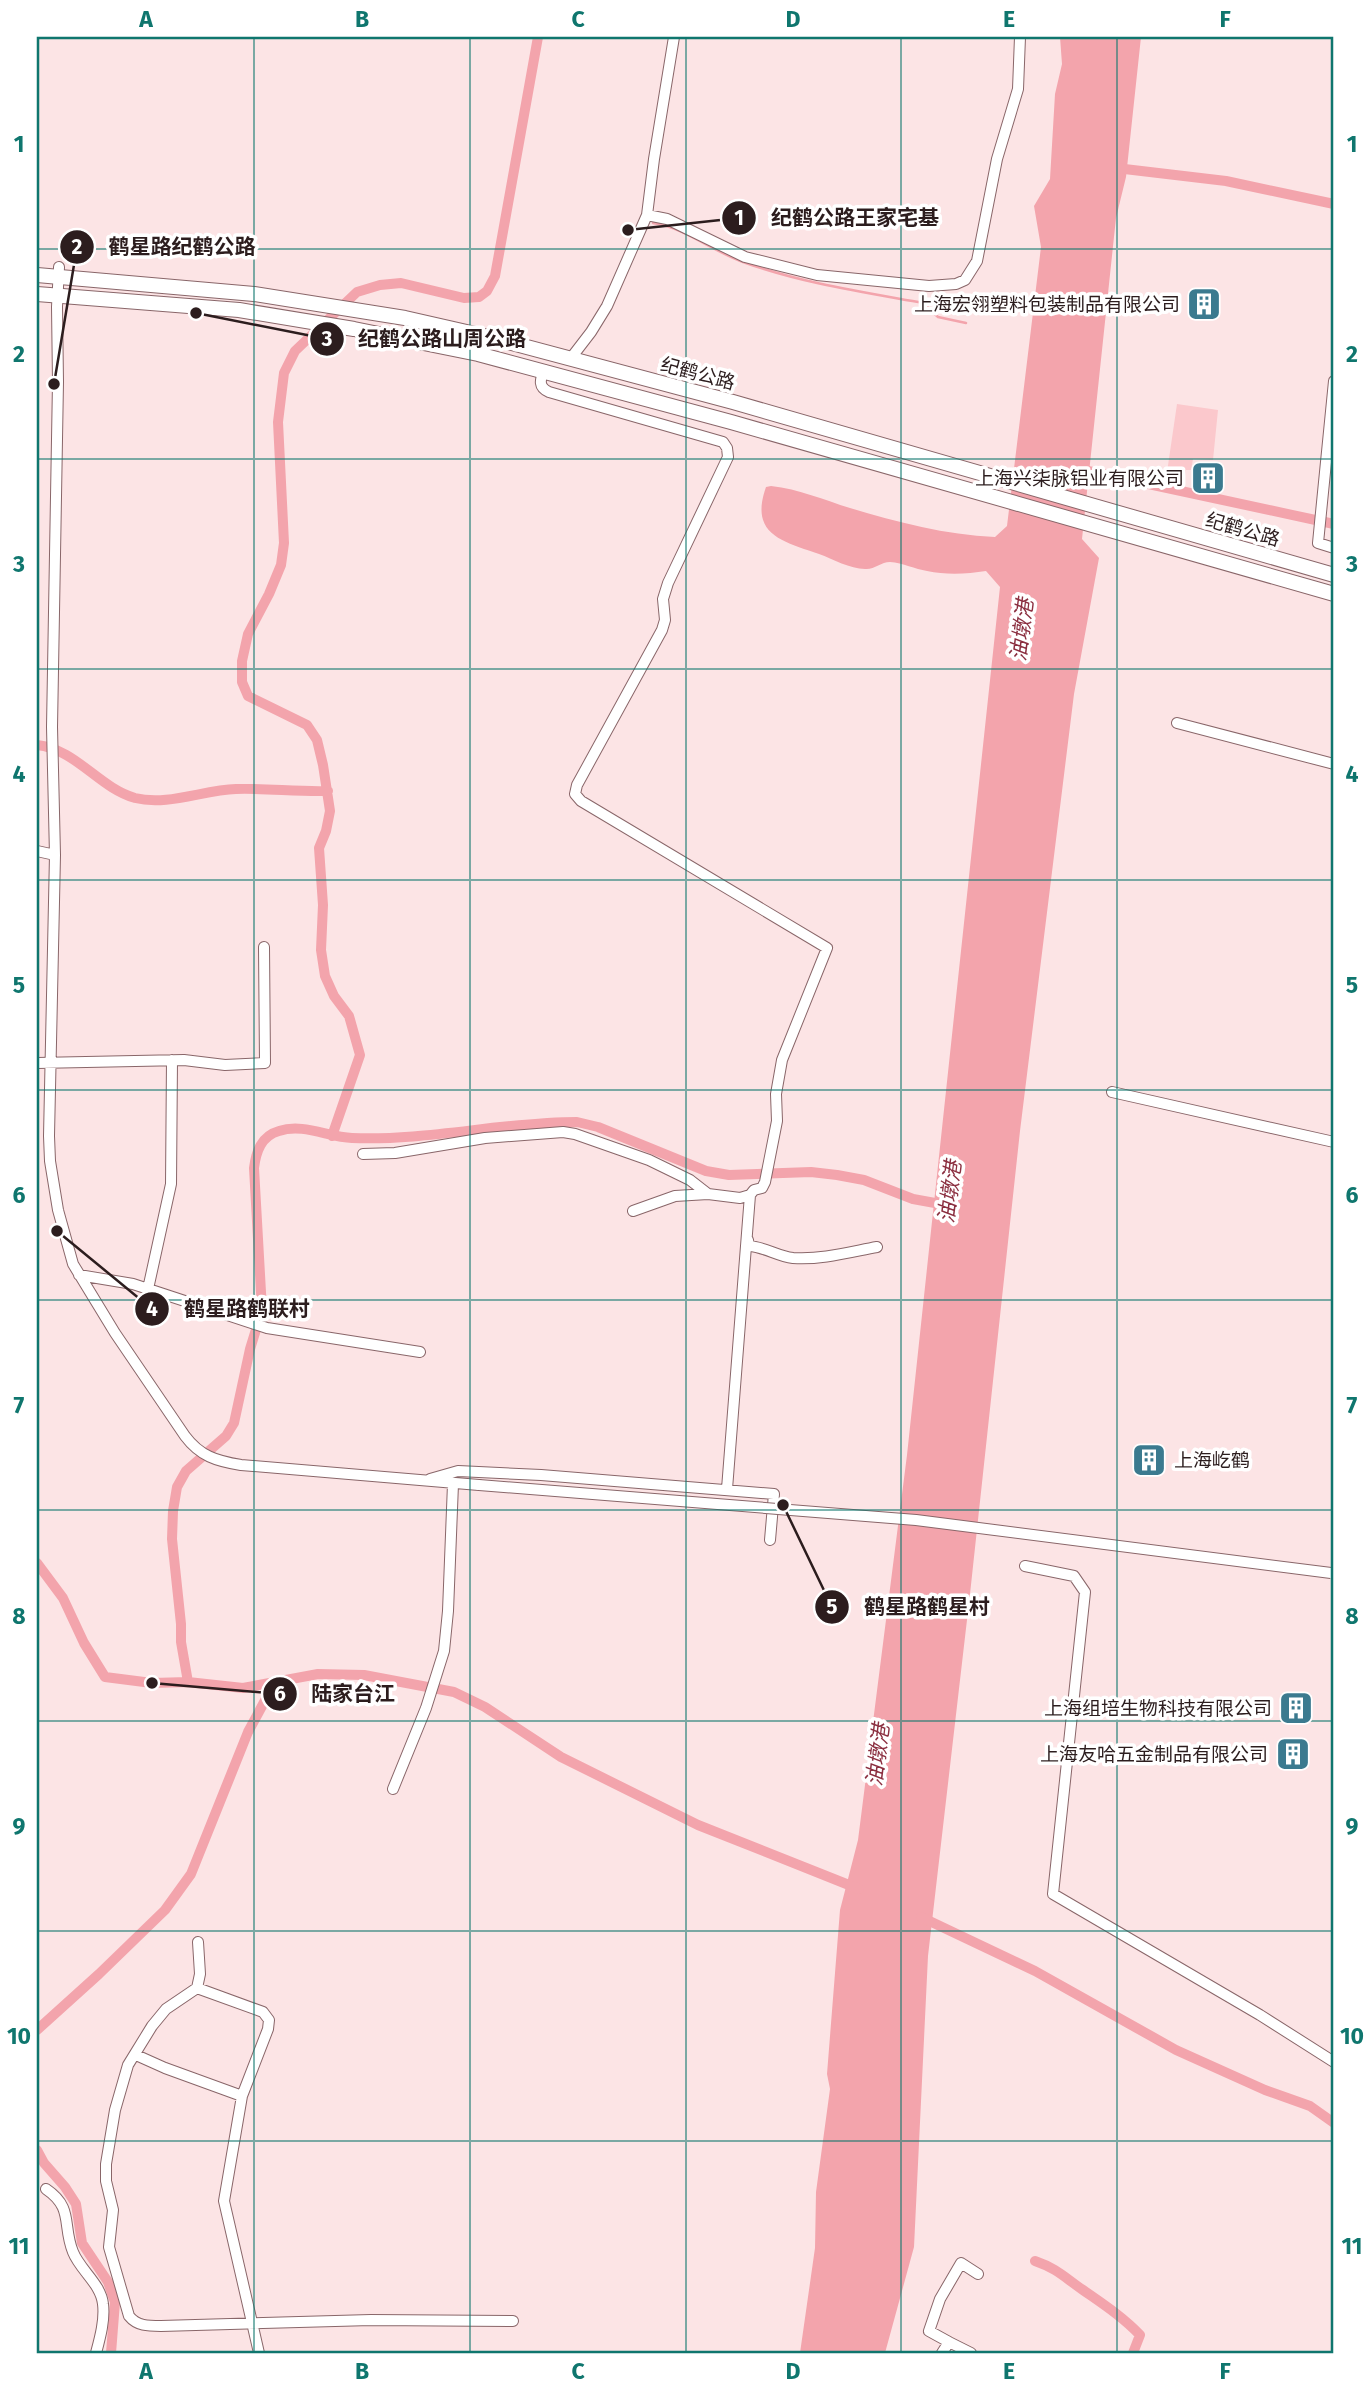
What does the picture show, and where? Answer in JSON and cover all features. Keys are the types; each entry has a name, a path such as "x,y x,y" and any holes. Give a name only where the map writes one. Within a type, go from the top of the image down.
{"main road":[{"name":"纪鹤公路","path":"37,275 59,272 316,303 493,338 733,402 1334,575"},
{"name":"纪鹤公路","path":"37,295 217,308 298,319 478,354 731,422 1334,594"}],"street":[{"path":"571,358 607,306 648,215 654,159 674,37"},
{"path":"648,215 667,219 745,257 791,270 929,286 956,284 965,280 977,261 997,159 1018,89 1020,37"},
{"path":"59,272 52,727 55,855 50,1161 63,1231 79,1275 115,1333 194,1448 211,1459 241,1465 916,1520 1333,1573"},
{"path":"544,370 541,386 549,393 723,442 728,457 666,591 663,599 665,620 662,630 577,785 575,794 827,948 782,1060 776,1094 777,1121 762,1188 740,1198 708,1194 675,1196 633,1212"},
{"path":"1334,381 1318,543 1334,548"},
{"path":"1177,723 1334,764"},
{"path":"37,851 55,855"},
{"path":"37,1063 172,1060 225,1065 265,1063 264,947"},
{"path":"148,1289 171,1184 172,1060"},
{"path":"1112,1092 1334,1142"},
{"path":"363,1154 395,1153 485,1138 563,1132 649,1160 690,1180 708,1194"},
{"path":"727,1489 750,1195"},
{"path":"748,1240 749,1246 759,1246 793,1258 842,1255 877,1247"},
{"path":"79,1275 148,1289 248,1324 420,1352"},
{"path":"424,1480 458,1471 774,1494 769,1541"},
{"path":"393,1789 426,1708 444,1651 449,1611 453,1484"},
{"path":"1025,1566 1074,1576 1085,1592 1053,1894 1260,2015 1334,2062"},
{"path":"96,2353 103,2315 111,2294 109,2247 113,2210 106,2181 106,2164 122,2081 128,2064 159,2015 197,1988 200,1974 198,1942"},
{"path":"197,1988 263,2012 269,2020 242,2096 224,2201 259,2353"},
{"path":"136,2055 242,2096"},
{"path":"46,2189 63,2204 72,2251 128,2316 144,2326 371,2320 513,2321"},
{"path":"971,2353 929,2331 940,2299 961,2263 978,2274"},
{"path":"942,2353 949,2342"}],"shaded area":[{"path":"1177,404 1218,410 1213,460 1193,459 1191,470 1186,470 1184,482 1166,479"}],"water":[{"name":"油墩港","path":"1060,37 1141,37 1126,177 1116,218 1082,539 1099,558 1074,694 1020,1131 928,1956 914,2247 885,2353 800,2353 815,2248 816,2192 830,2089 827,2074 840,1910 858,1840 907,1455 1000,587 986,571 942,573 890,562 868,569 848,566 793,545 773,534 762,516 762,503 766,487 771,486 940,531 995,537 1007,526 1041,247 1034,206 1050,179 1055,94 1062,64"}],"waterway":[{"path":"332,1136 360,1055 349,1016 334,996 325,976 321,950 323,905 319,848 330,811 323,765 317,740 307,725 248,696 242,682 242,661 248,634 281,565 284,543 278,422 284,373 295,351 357,292 380,285 401,283 464,298 479,297 487,291 495,276 538,37"},
{"path":"1116,168 1226,181 1334,204"},
{"path":"653,223 677,230 732,257 765,269 832,286 923,303 938,317 966,323"},
{"path":"1088,471 1334,524"},
{"path":"37,745 64,754 122,793 147,800 173,799 236,789 328,791"},
{"name":"油墩港","path":"188,1682 181,1642 172,1539 173,1511 177,1487 186,1471 226,1436 234,1423 250,1349 262,1310 254,1168 260,1145 273,1133 297,1129 352,1138 409,1137 577,1122 598,1127 706,1171 729,1175 811,1172 837,1175 864,1180 913,1199 946,1205"},
{"path":"37,1563 63,1598 84,1643 105,1677 152,1683 188,1682 243,1688 275,1682"},
{"path":"37,2030 165,1910 191,1874 248,1732 275,1682 318,1674 364,1675 454,1692 485,1707 561,1757 698,1825 859,1889"},
{"path":"921,1917 1035,1971 1176,2050 1265,2090 1310,2106 1334,2123"},
{"path":"37,2150 76,2204 82,2243 108,2282 115,2302 111,2353"},
{"path":"1035,2261 1050,2267 1133,2328 1140,2335 1133,2353"}],"place":[{"name":"纪鹤公路王家宅基","path":"628,230"},
{"name":"上海宏翎塑料包装制品有限公司","path":"1204,304"},
{"name":"纪鹤公路山周公路","path":"196,313"},
{"name":"鹤星路纪鹤公路","path":"54,384"},
{"name":"上海兴柒脉铝业有限公司","path":"1208,478"},
{"name":"鹤星路鹤联村","path":"57,1231"},
{"name":"上海屹鹤","path":"1149,1460"},
{"name":"鹤星路鹤星村","path":"783,1505"},
{"name":"陆家台江","path":"152,1683"},
{"name":"上海组培生物科技有限公司","path":"1296,1708"},
{"name":"上海友哈五金制品有限公司","path":"1293,1754"}]}
